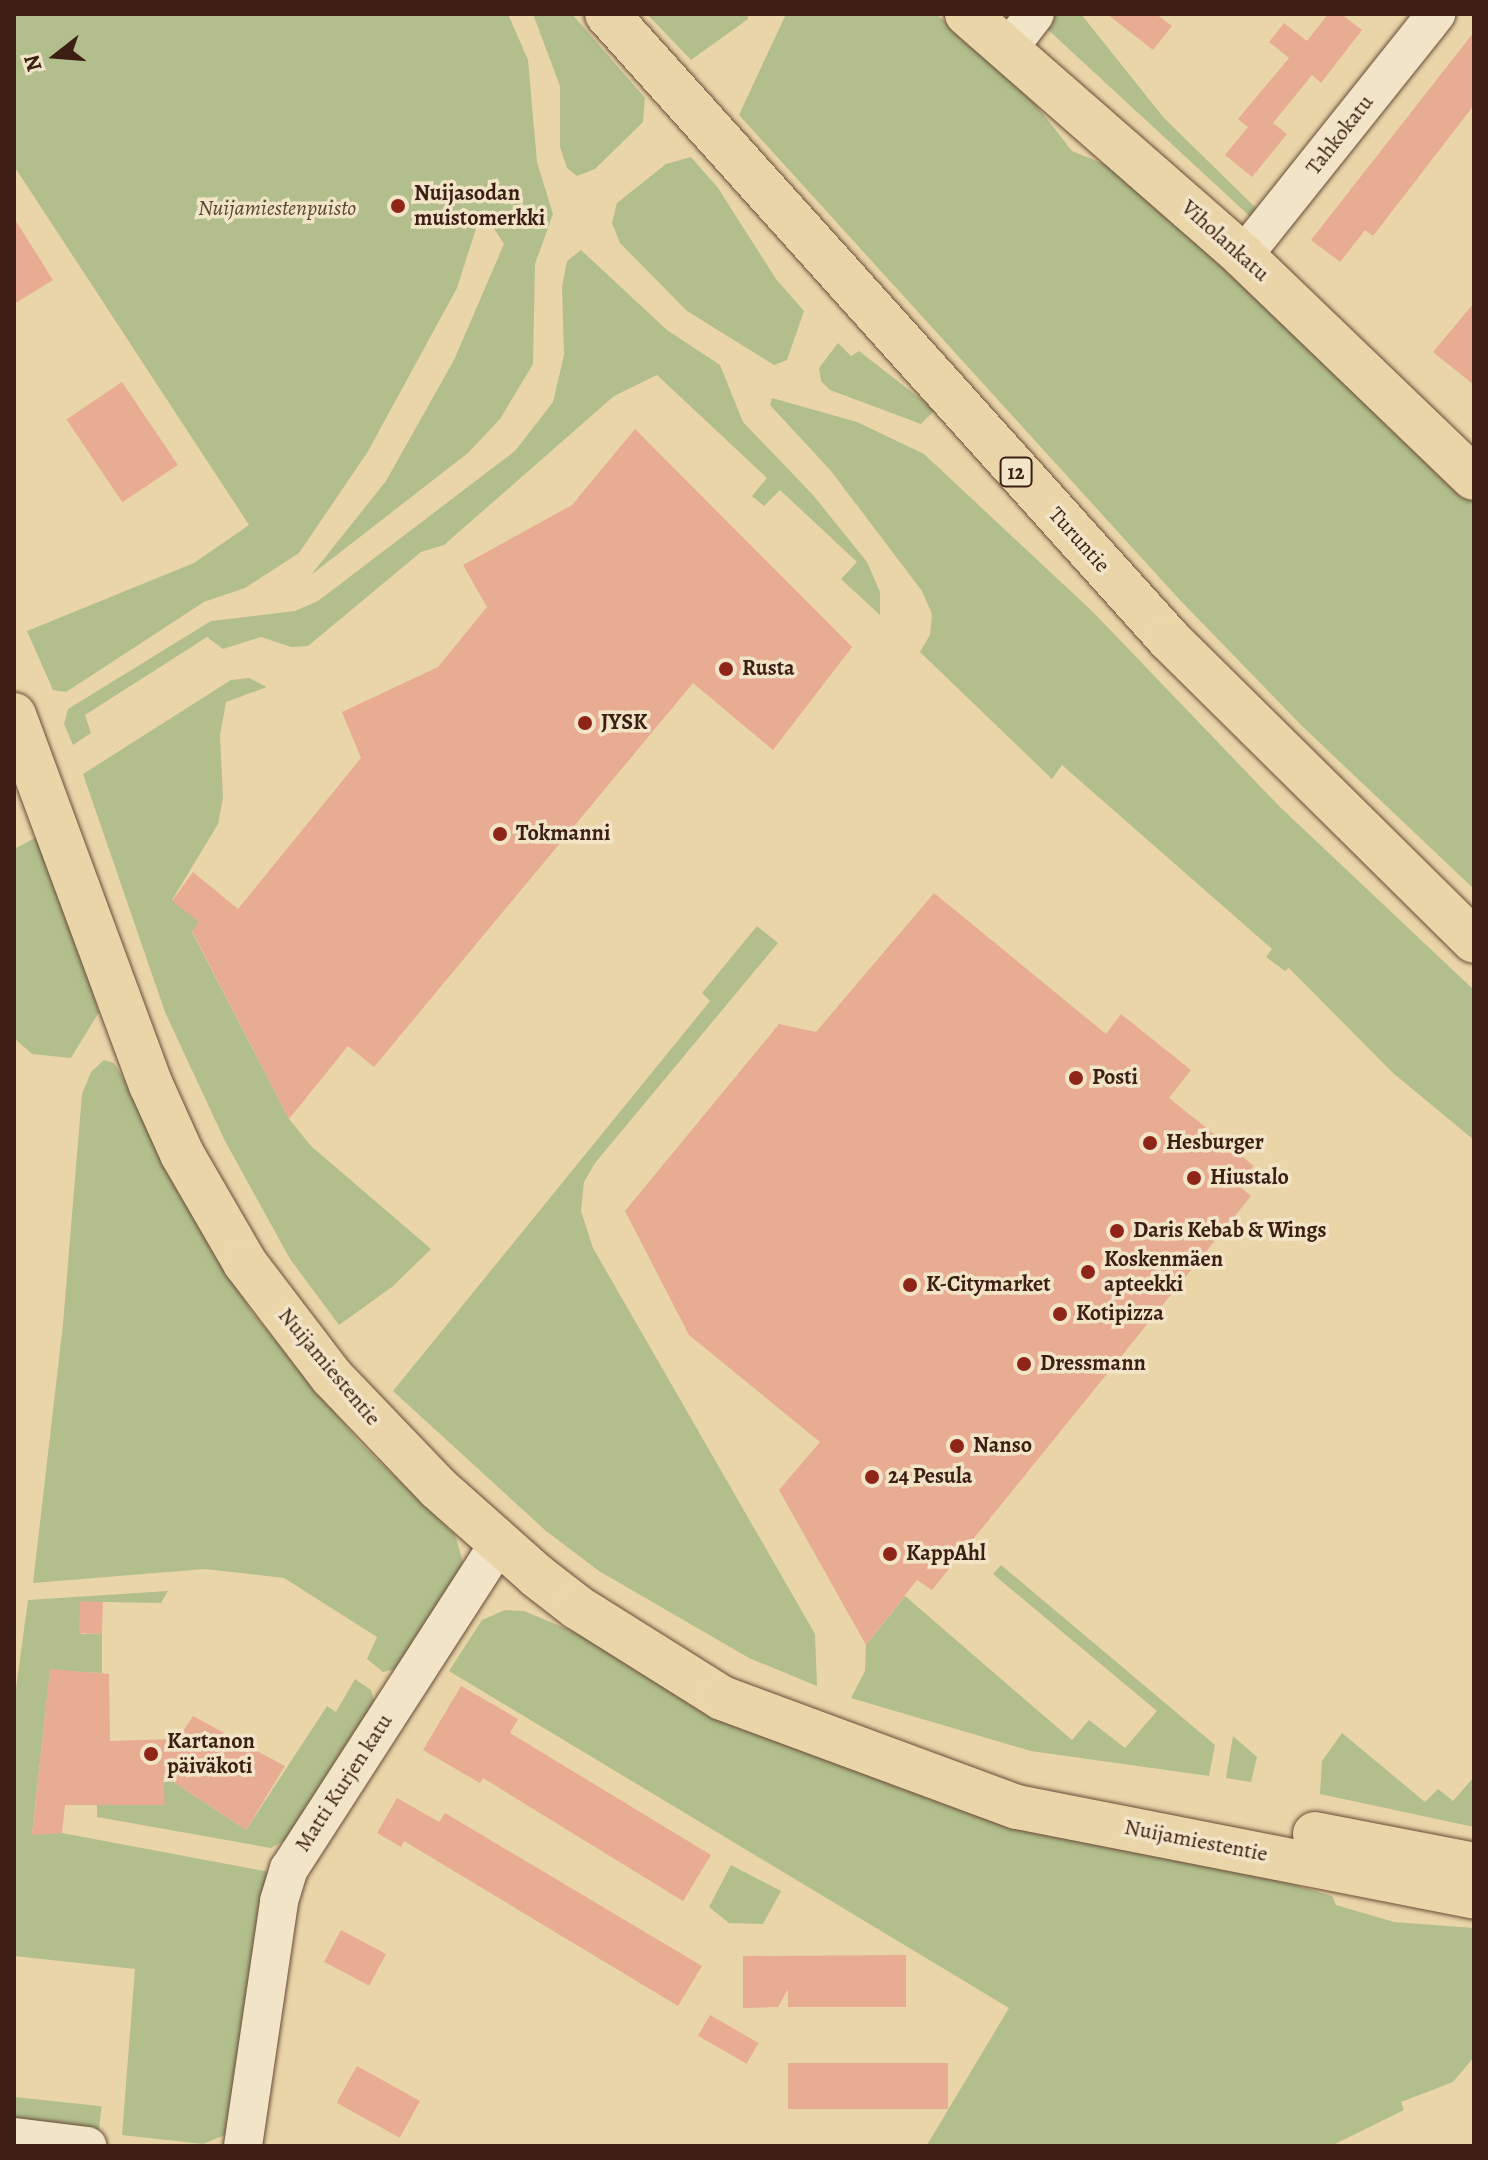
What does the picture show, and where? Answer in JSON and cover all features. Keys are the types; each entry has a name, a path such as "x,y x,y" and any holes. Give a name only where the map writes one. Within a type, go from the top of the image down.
{"main road":[{"name":"Turuntie","path":"607,14 1169,639 1474,941"},
{"name":"Viholankatu","path":"967,14 1243,256 1468,460"},
{"name":"Nuijamiestentie","path":"14,715 132,1035 197,1185 245,1263 332,1377 438,1488 577,1607 722,1698 1017,1807 1474,1897"},
{"name":"Nuijamiestentie","path":"921,1772 1175,1808 1474,1865"}],"street":[{"path":"1008,49 1035,14"},
{"name":"Tahkokatu","path":"1243,256 1436,14"},
{"name":"Matti Kurjen katu","path":"243,2146 279,1901 289,1869 500,1542"},
{"path":"14,2137 87,2146"}],"green space":[{"name":"Nuijamiestenpuisto","path":"14,14 508,14 528,60 537,162 553,214 535,264 533,364 500,419 468,453 311,575 386,481 454,360 504,244 482,210 457,288 367,453 299,553 245,588 204,602 66,692 53,690 27,631 194,563 249,525 14,166"},
{"path":"533,14 572,14 645,98 643,122 595,169 577,176 567,168 560,147 560,86"},
{"path":"647,14 748,14 748,19 691,60"},
{"path":"786,14 936,14 1022,87 1072,151 1121,171 1474,502 1474,889 1302,726 1178,598 739,115"},
{"path":"1048,14 1081,14 1164,118 1262,214 1255,221 1044,26"},
{"path":"691,157 718,188 776,279 804,311 787,360 774,365 687,311 620,243 612,223 617,203 666,164"},
{"path":"581,250 667,330 720,365 743,422 813,495 867,562 880,592 880,615 841,579 857,562 780,490 764,506 752,496 767,478 657,375 614,396 444,545 421,552 308,646 291,647 261,637 223,649 207,637 85,715 91,733 73,745 64,724 68,709 211,621 295,611 318,601 515,451 553,402 564,355 562,287 567,261"},
{"path":"838,343 851,356 859,351 935,410 921,424 830,390 821,381 819,368"},
{"path":"772,398 857,422 924,454 1093,612 1280,807 1474,990 1474,1140 1393,1073 1289,968 1285,971 1266,957 1272,949 1062,765 1052,779 920,652 930,635 932,614 922,591 831,471 770,405"},
{"path":"249,678 267,687 226,702 220,735 223,798 218,824 172,900 199,922 192,932 289,1119 311,1146 431,1249 392,1287 339,1325 290,1259 224,1139 165,1012 83,774 231,680"},
{"path":"37,837 46,844 99,1012 71,1058 32,1054 14,1038 14,849"},
{"path":"757,926 778,943 595,1163 584,1182 581,1211 593,1248 815,1634 817,1686 749,1658 599,1571 546,1531 393,1391 710,1001 702,993"},
{"path":"104,1060 114,1063 122,1076 182,1198 252,1312 360,1443 455,1535 463,1562 454,1586 404,1667 383,1672 367,1659 377,1637 284,1578 205,1569 33,1583 63,1324 82,1094 91,1072"},
{"path":"1001,1565 1215,1745 1209,1776 1031,1751 851,1698 865,1671 866,1645 905,1596 1072,1740 1089,1720 1125,1748 1157,1711 993,1574"},
{"path":"168,1591 161,1603 103,1602 81,1634 102,1634 102,1673 50,1670 32,1834 62,1833 270,1872 230,2133 203,2144 122,2135 135,1969 14,1956 14,1703 28,1600"},
{"path":"505,1610 524,1611 610,1647 1202,1859 1332,1896 1336,1905 1394,1922 1474,1928 1474,2057 1453,2082 1401,2102 1404,2110 1331,2146 927,2145 1009,2008 449,1671 482,1620"},
{"path":"355,1679 371,1690 376,1706 289,1838 271,1848 97,1817 97,1805 164,1805 163,1775 246,1830 327,1706 336,1712"},
{"path":"1342,1733 1425,1802 1438,1789 1453,1801 1474,1777 1474,1827 1320,1794 1322,1761"},
{"path":"1233,1736 1257,1757 1251,1782 1226,1778"},
{"path":"731,1865 781,1891 763,1924 729,1923 709,1907"},
{"path":"14,2097 102,2106 99,2133 14,2124"}],"building":[{"path":"1107,14 1156,14 1172,26 1153,50"},
{"path":"1328,14 1341,14 1362,30 1321,83 1312,75 1273,123 1287,134 1252,177 1225,155 1248,127 1238,119 1289,58 1269,42 1284,23 1307,41"},
{"path":"1474,32 1474,105 1373,236 1365,230 1340,262 1311,240"},
{"path":"14,218 53,280 14,304"},
{"path":"1474,303 1474,385 1433,352"},
{"path":"122,382 178,465 122,502 66,419"},
{"path":"635,429 852,647 773,750 693,683 374,1067 348,1046 289,1119 192,931 199,922 172,901 193,872 238,909 361,758 342,712 438,667 487,607 463,565 572,505"},
{"name":"K-Citymarket","path":"934,893 1106,1034 1121,1014 1191,1070 1169,1098 1254,1166 1238,1185 1251,1196 932,1590 917,1580 866,1645 779,1490 820,1442 689,1335 625,1211 779,1024 816,1032"},
{"path":"80,1601 103,1602 102,1634 79,1633"},
{"name":"Kartanon päiväkoti","path":"50,1669 109,1674 110,1741 178,1739 193,1716 285,1766 246,1830 163,1775 165,1805 65,1805 62,1833 32,1835"},
{"path":"461,1686 518,1719 510,1733 711,1855 683,1901 483,1778 480,1783 423,1750"},
{"path":"397,1798 439,1822 445,1813 702,1966 678,2006 404,1841 401,1847 377,1833"},
{"path":"341,1930 386,1954 369,1986 324,1962"},
{"path":"906,1955 906,2007 788,2007 788,1989 778,2007 743,2008 743,1956"},
{"path":"710,2015 758,2043 746,2064 698,2036"},
{"path":"788,2063 948,2063 948,2109 788,2109"},
{"path":"357,2066 420,2101 400,2138 337,2103"}],"place":[{"name":"Nuijasodan muistomerkki","path":"398,206"},
{"name":"Rusta","path":"726,669"},
{"name":"JYSK","path":"585,723"},
{"name":"Tokmanni","path":"500,834"},
{"name":"Posti","path":"1076,1078"},
{"name":"Hesburger","path":"1150,1143"},
{"name":"Hiustalo","path":"1194,1178"},
{"name":"Daris Kebab & Wings","path":"1117,1231"},
{"name":"Koskenmäen apteekki","path":"1088,1272"},
{"name":"K-Citymarket","path":"910,1285"},
{"name":"Kotipizza","path":"1060,1314"},
{"name":"Dressmann","path":"1024,1364"},
{"name":"Nanso","path":"957,1446"},
{"name":"24 Pesula","path":"872,1477"},
{"name":"KappAhl","path":"890,1554"},
{"name":"Kartanon päiväkoti","path":"151,1754"}]}
